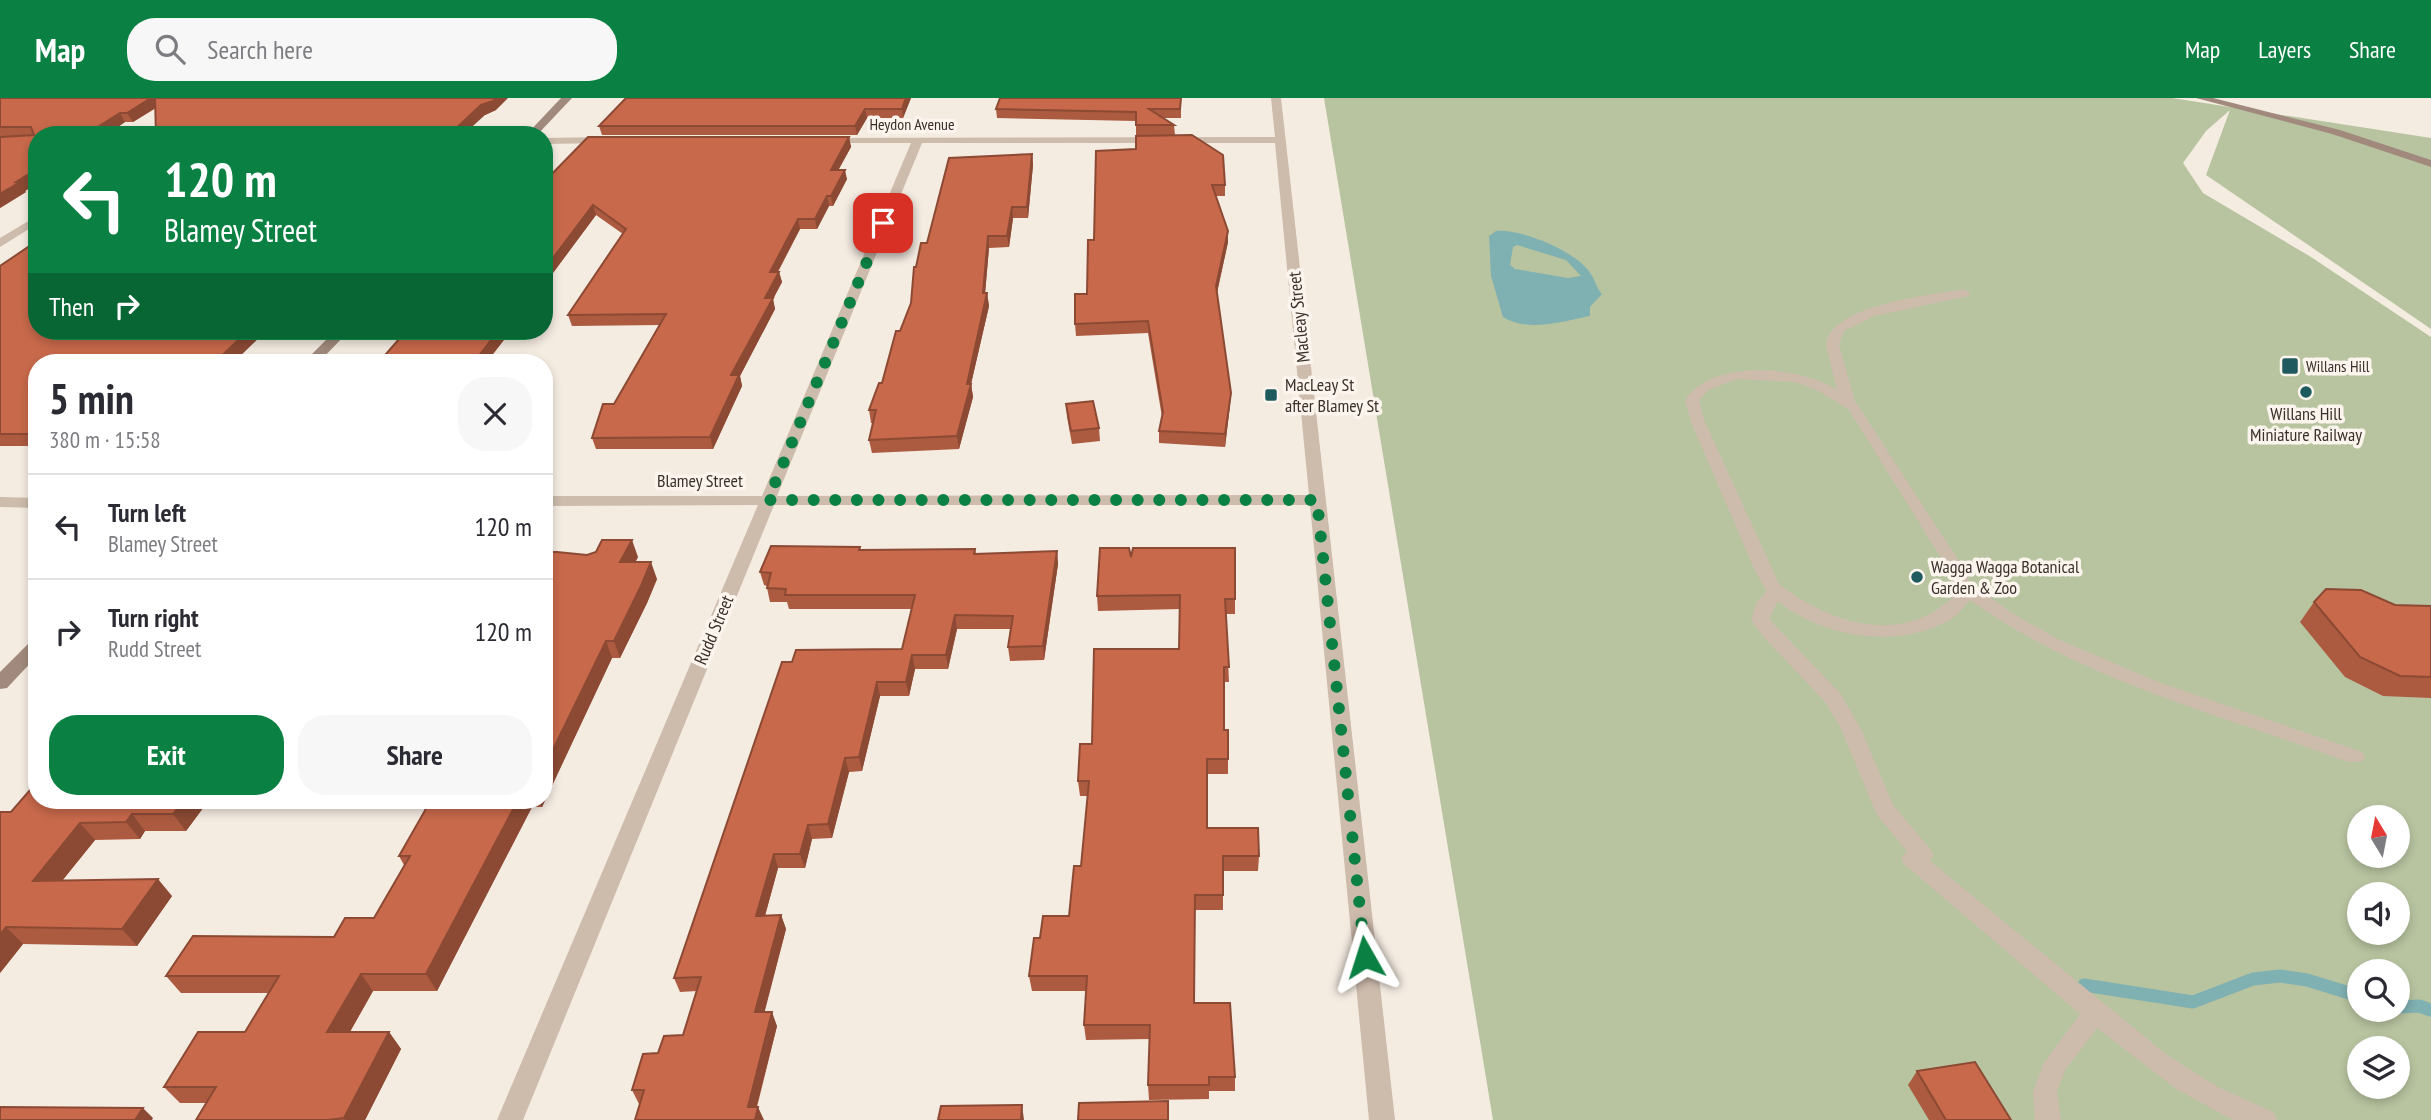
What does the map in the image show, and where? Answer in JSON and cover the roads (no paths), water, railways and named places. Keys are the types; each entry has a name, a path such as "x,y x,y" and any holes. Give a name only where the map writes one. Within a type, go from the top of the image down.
{"street":[{"path":"540,126 567,98"},
{"name":"Macleay Street","path":"1276,98 1382,1120"},
{"path":"2201,98 2336,132 2431,164"},
{"name":"Rudd Street","path":"510,1120 918,139"},
{"name":"Heydon Avenue","path":"810,140 1280,140"},
{"path":"553,141 621,141"},
{"path":"0,243 28,225"},
{"path":"1848,402 1833,347 1836,330 1842,324 1872,312 1964,293"},
{"path":"319,354 333,340"},
{"path":"1751,374 1797,379 1824,388 1848,402 1863,420 1956,569 1965,595 1940,621 1893,632 1835,621 1771,586 1733,503 1692,400 1695,393 1712,382 1751,374"},
{"name":"Blamey Street","path":"553,501 1317,500"},
{"path":"0,502 28,502"},
{"path":"1963,586 2019,625 2111,671 2355,757"},
{"path":"1777,591 1766,602 1760,619 1768,631 1833,698 1851,729 1884,809 1918,857 2095,1012 2175,1074 2231,1113 2264,1120"},
{"path":"0,683 28,654"},
{"path":"2048,1120 2045,1092 2055,1064 2095,1012"}],"water":[{"path":"1496,231 1519,233 1559,248 1581,262 1602,294 1590,307 1590,316 1535,325 1513,322 1503,317 1491,276 1489,236","holes":["1517,245 1566,260 1581,276 1568,278 1515,269 1510,265 1513,247"]}],"waterway":[{"path":"2084,985 2193,1002 2253,979 2280,976 2307,980 2347,992"},
{"path":"2410,1006 2431,1010"}],"place":[{"name":"Willans Hill","path":"2290,366"},
{"name":"Willans Hill Miniature Railway","path":"2306,392"},
{"name":"MacLeay St after Blamey St","path":"1271,395"},
{"name":"Wagga Wagga Botanical Garden & Zoo","path":"1917,577"}]}
